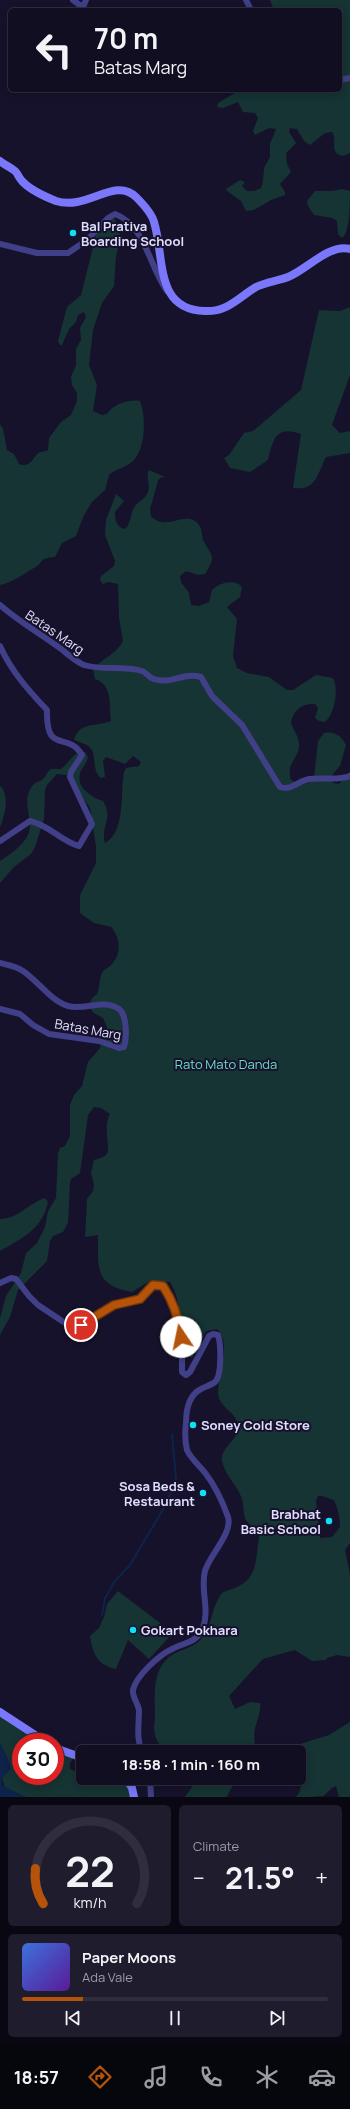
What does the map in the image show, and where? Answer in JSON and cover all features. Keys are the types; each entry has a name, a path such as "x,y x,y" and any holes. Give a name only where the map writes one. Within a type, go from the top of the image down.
{"street":[{"path":"73,0 81,6 84,5 86,0"},
{"path":"0,161 16,172 27,185 56,200 70,203 84,202 113,190 121,189 136,197 154,221 164,278 170,296"},
{"path":"0,244 36,253 68,254 87,240 108,218 115,214 122,217 138,234 160,281 170,296 184,306 200,311 210,311 232,305 256,287 287,278 333,250 350,249"},
{"name":"Batas Marg","path":"0,605 21,623 83,664 97,668 115,667 143,671 154,679 176,680 184,675 192,674 201,677 212,696 242,725 280,787 291,788 300,781 309,779 342,779 350,776"},
{"path":"0,646 6,659 26,688 47,710 47,727 50,736 60,742 69,743 78,749 82,755 71,772 70,777 92,824 80,846 68,843 45,827 30,821 0,840"},
{"name":"Batas Marg","path":"0,963 15,967 24,972 60,1004 70,1007 103,1004 119,1009 123,1013 126,1042 124,1047 119,1048 99,1041 49,1034 32,1025 20,1014 0,1009"},
{"path":"0,1283 12,1278 16,1279 28,1296 38,1305 65,1323 76,1326 86,1323 114,1305 140,1299 153,1285 161,1285 169,1297 179,1324 182,1352 182,1372 186,1375 190,1372 209,1336 213,1334 218,1335 220,1365 218,1376 214,1383 197,1391 191,1398 187,1411 185,1435 187,1450 206,1475 219,1499 228,1518 228,1528 205,1570 203,1586 206,1608 204,1625 199,1636 171,1649 154,1662 144,1671 134,1686 133,1692 138,1708 138,1738 140,1745"},
{"path":"0,1712 32,1733"},
{"path":"64,1751 76,1756"},
{"path":"130,1785 134,1797"},
{"path":"150,1785 151,1797"}],"green space":[{"path":"270,0 350,0 350,77 342,79 342,8 273,8"},
{"path":"350,79 350,153 343,156 336,152 334,135 332,132 325,133 310,145 304,141 297,129 290,128 289,132 296,143 286,153 287,164 291,172 280,184 285,192 285,195 271,200 254,210 246,211 241,201 226,189 240,180 245,182 242,186 247,191 254,191 261,188 264,168 270,157 270,144 276,129 269,128 255,135 253,131 258,118 255,113 243,112 238,102 223,108 217,107 218,103 237,92 342,92 342,81"},
{"path":"342,189 350,191 350,210 347,230 342,238 338,234 337,221 332,218 314,215 308,206 307,201 315,191 332,191"},
{"path":"113,215 119,229 120,241 116,256 114,286 102,303 93,330 89,365 97,385 93,411 102,415 107,414 113,407 122,403 140,401 144,423 143,440 133,461 109,475 105,490 92,502 84,515 76,536 62,543 55,557 46,558 37,566 17,578 0,585 0,424 3,429 7,450 14,454 19,464 25,465 30,463 38,453 48,450 49,438 61,422 71,415 77,401 77,393 72,385 71,377 76,365 76,349 81,340 80,328 86,317 84,312 78,315 76,322 69,329 62,345 60,345 58,341 67,307 81,295 97,231"},
{"path":"350,307 350,375 332,425 340,433 350,431 350,453 326,457 318,476 311,484 307,487 293,488 301,434 286,431 277,436 274,440 268,460 250,472 230,468 224,458 229,455 244,433 253,431 301,390 319,310 340,311"},
{"name":"Rato Mato Danda","path":"149,470 165,477 160,478 158,481 150,509 151,516 157,521 163,522 182,519 194,520 202,531 203,540 211,555 212,561 205,574 198,575 186,571 180,576 181,582 189,593 191,605 199,606 209,602 212,590 218,585 231,582 239,584 242,587 240,597 227,607 237,619 233,656 237,668 247,673 269,677 287,690 293,690 316,675 333,678 336,688 334,707 325,722 319,721 315,718 318,708 315,704 302,706 296,711 292,718 291,723 298,738 299,747 290,770 291,780 302,785 310,782 314,778 318,741 324,733 337,735 346,745 340,766 333,774 331,779 333,783 339,784 350,771 350,1543 345,1550 350,1574 350,1657 337,1655 327,1658 326,1660 312,1661 295,1650 263,1659 229,1696 235,1709 250,1702 260,1703 260,1713 254,1732 255,1742 253,1745 160,1745 154,1733 155,1688 158,1673 161,1667 169,1657 197,1643 201,1639 208,1628 218,1598 222,1593 239,1586 250,1577 255,1565 259,1537 246,1520 243,1501 222,1461 224,1451 237,1433 238,1423 233,1415 223,1405 218,1393 224,1350 221,1334 217,1329 206,1331 192,1358 187,1355 182,1338 175,1291 170,1282 150,1281 132,1292 111,1285 105,1280 99,1266 98,1235 85,1237 87,1199 93,1191 94,1185 91,1173 94,1160 103,1157 108,1152 107,1125 110,1114 101,1108 94,1107 88,1115 80,1173 71,1179 70,1183 68,1223 63,1232 53,1236 50,1241 47,1261 18,1290 10,1317 0,1335 0,1318 6,1296 21,1273 26,1253 37,1243 45,1227 48,1211 56,1198 58,1153 60,1148 65,1146 70,1136 70,1105 74,1095 82,1086 88,1062 100,1048 107,1027 103,1018 94,1013 88,1006 93,997 97,994 102,973 115,960 119,945 116,935 111,927 94,923 80,913 80,895 96,863 96,847 90,808 67,775 57,774 47,785 45,790 44,819 35,847 31,854 14,867 0,883 0,861 23,843 29,832 30,821 27,800 33,785 41,781 51,769 61,769 77,753 85,752 88,757 79,776 82,786 89,794 103,801 106,807 107,818 104,832 105,843 112,838 116,830 121,810 124,772 126,768 139,766 141,762 133,756 125,764 106,757 103,761 105,777 101,778 96,770 91,748 74,740 76,734 84,727 111,721 109,696 105,686 95,679 93,669 117,650 123,641 119,618 118,584 108,582 103,584 100,580 101,576 114,566 115,561 105,535 106,520 116,494 124,501 115,512 116,520 120,527 125,529 129,523 135,506 146,496 148,492","holes":["318,1496 334,1500 340,1520 340,1527 332,1537 320,1538 316,1501"]},
{"path":"0,786 5,795 6,805 4,817 0,827"},
{"path":"45,1198 48,1202 41,1219 36,1226 23,1237 0,1251 0,1219 18,1214 39,1200"},
{"name":"Gokart Pokhara","path":"118,1591 173,1633 149,1659 128,1640 116,1669 100,1662 93,1648 90,1636 99,1628 104,1617 107,1604"},
{"path":"0,1715 28,1733 12,1733 12,1785 64,1785 64,1754 74,1757 70,1763 70,1769 76,1772 76,1785 127,1785 132,1797 26,1797 5,1788 2,1778 10,1769 10,1764 0,1743"},
{"path":"350,1722 350,1797 339,1797 336,1786 323,1796 296,1797 301,1785 306,1785 306,1745 300,1744 329,1735"},
{"path":"193,1785 233,1785 227,1797 185,1797"}],"water":[{"path":"0,1743 10,1764 9,1771 2,1778 3,1786 26,1797 0,1797"}],"waterway":[{"path":"102,1615 105,1598 115,1581 130,1565 165,1506 176,1479 172,1434"}],"place":[{"name":"Bal Prativa Boarding School","path":"73,233"},
{"name":"Soney Cold Store","path":"193,1425"},
{"name":"Sosa Beds & Restaurant","path":"203,1493"},
{"name":"Brabhat Basic School","path":"329,1521"},
{"name":"Gokart Pokhara","path":"133,1630"}],"route":[{"path":"81,1325 114,1305 140,1299 153,1285 156,1284 165,1288 177,1317 181,1337"}]}
